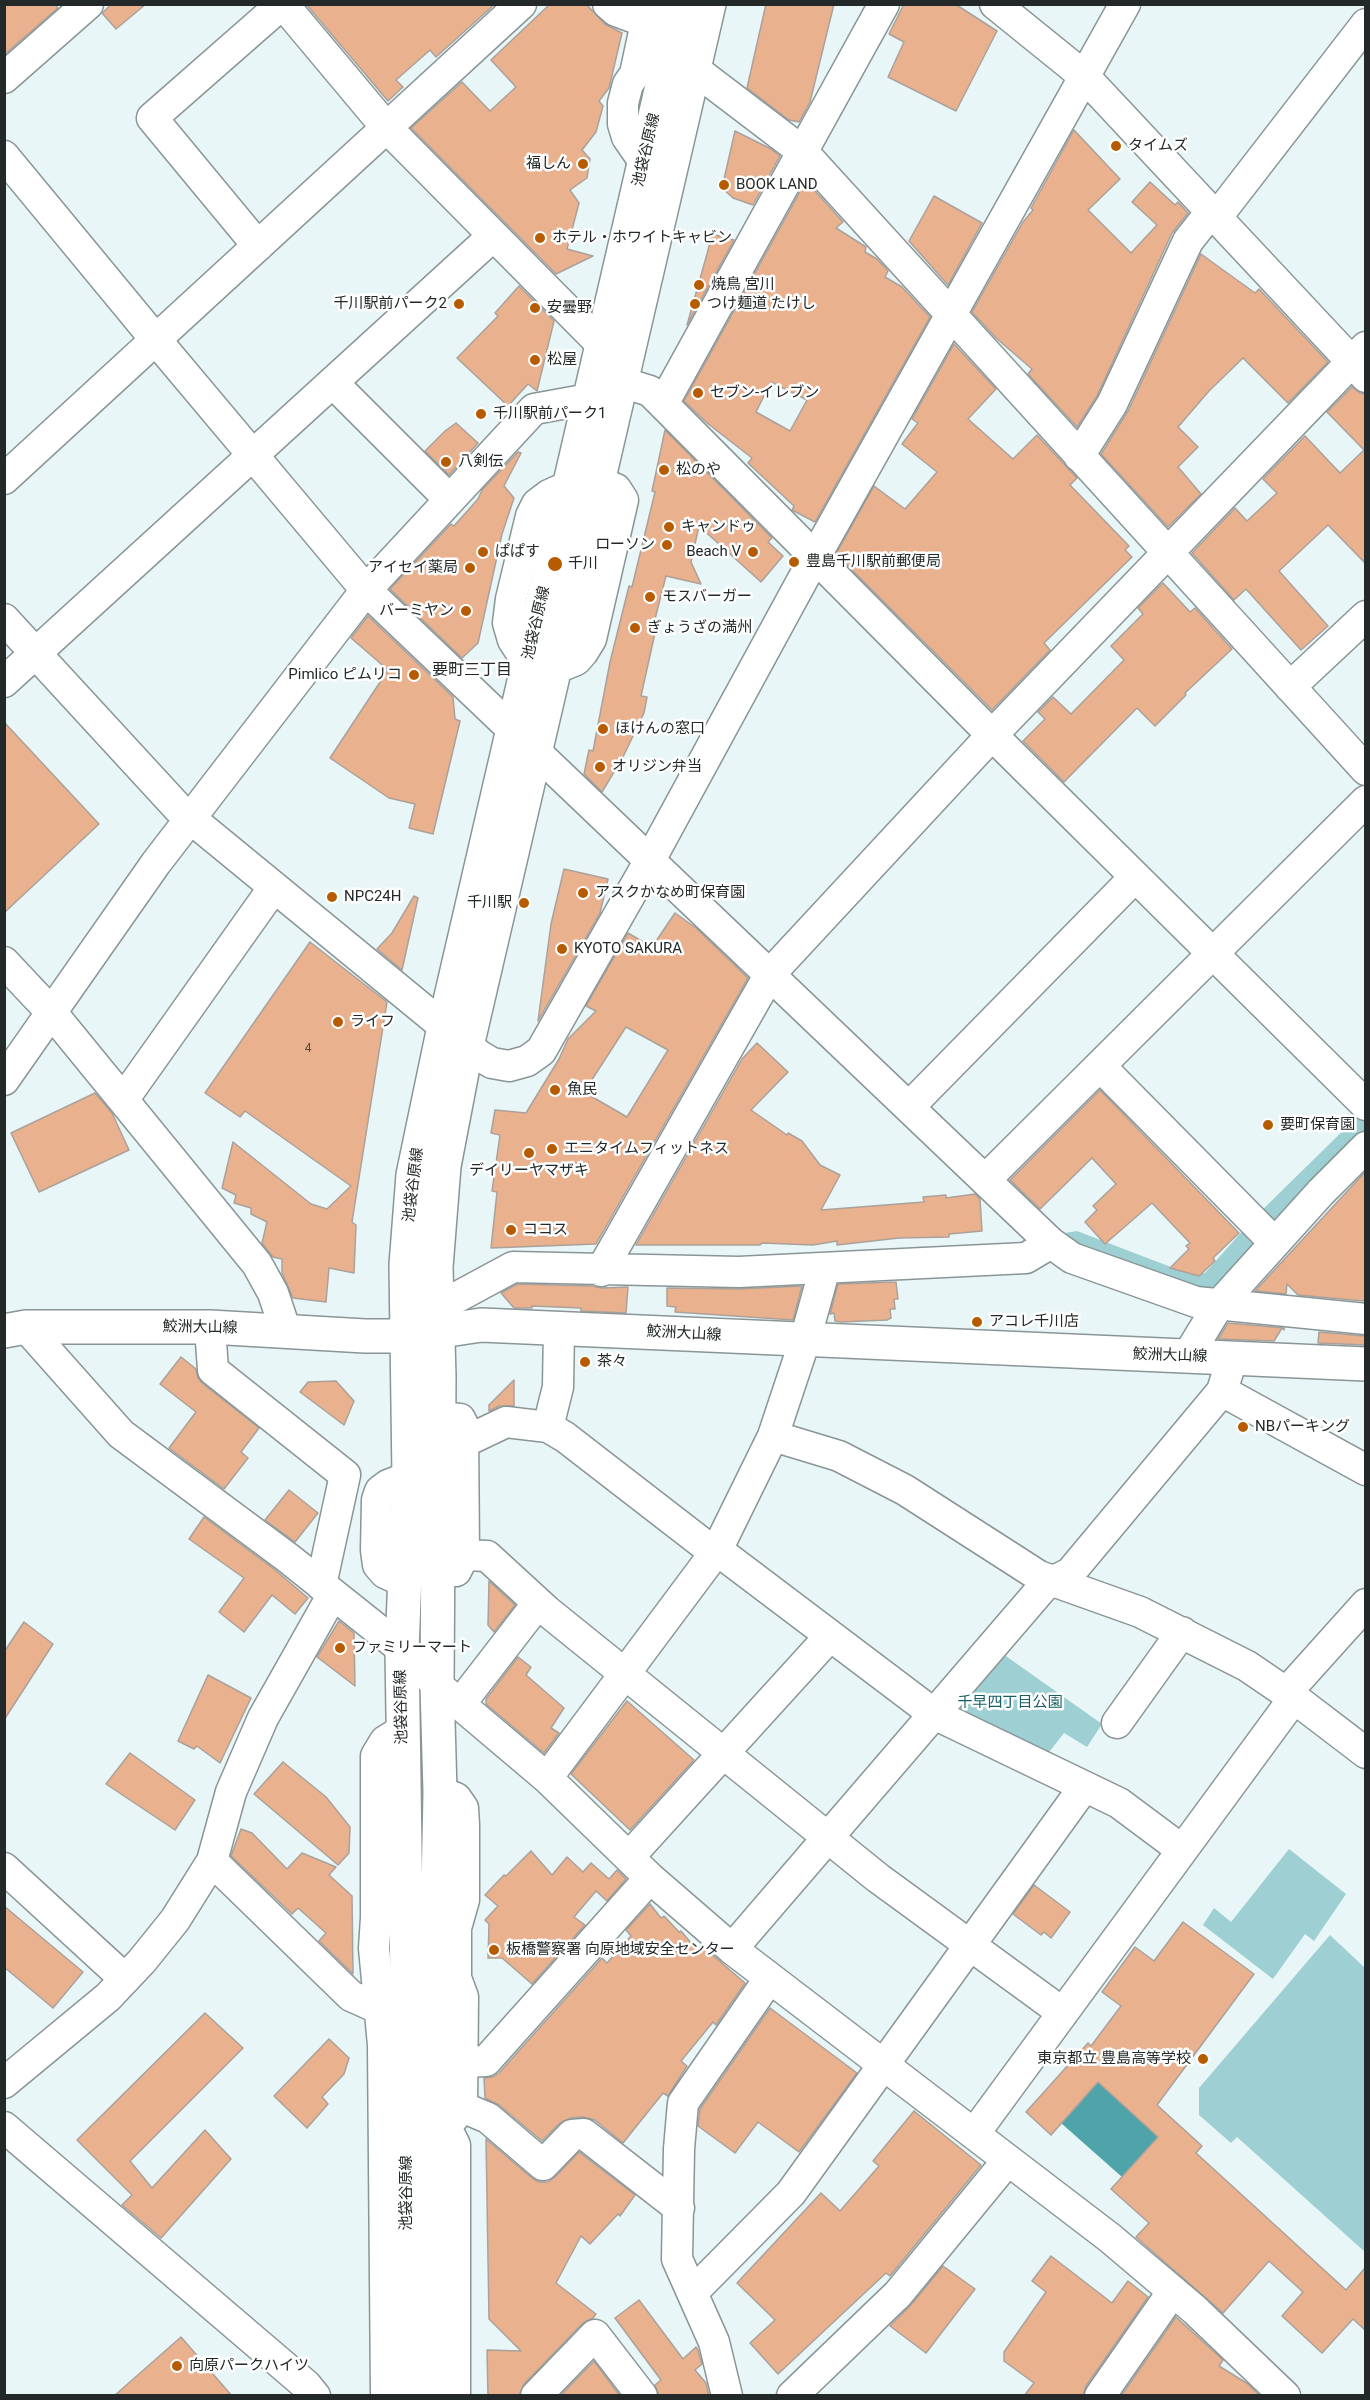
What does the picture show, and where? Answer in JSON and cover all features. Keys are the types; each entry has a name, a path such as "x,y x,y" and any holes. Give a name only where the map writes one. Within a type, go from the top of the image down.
{"main road":[{"name":"池袋谷原線","path":"583,484 589,399 681,4"},
{"name":"池袋谷原線","path":"406,2396 408,2048 402,1649 421,1579 438,1417 428,1325 406,1265 413,1175 420,1134 455,1036 583,484 621,382 709,4"},
{"name":"池袋谷原線","path":"428,1325 409,1477 421,1579 449,1694 440,1792 447,2113 432,2396"},
{"name":"鮫洲大山線","path":"15,1329 210,1327 286,1332 428,1325 481,1325 1365,1364"}],"street":[{"path":"4,78 88,4"},
{"path":"258,246 152,118 283,4 386,127 602,344 621,382"},
{"path":"4,479 521,4"},
{"path":"608,4 616,10 648,13 635,74 628,84 623,103 623,124 627,138 645,163"},
{"path":"663,404 884,4"},
{"path":"606,1262 770,974 992,735 1167,553 1361,362 1214,214 1084,76 995,4"},
{"path":"4,619 179,809 455,1036 492,1063 509,1066 527,1061 541,1051 650,860 815,557 1125,4"},
{"path":"1079,456 1112,404 1188,241 1214,214 1365,24"},
{"path":"694,69 803,152 1365,770"},
{"path":"4,156 366,590 985,1180 1041,1243 1072,1258 1189,1300 1218,1306 1365,1319"},
{"path":"4,682 493,236"},
{"path":"4,1080 156,863 366,590 534,409 589,399 621,382 650,391 1365,1105"},
{"path":"333,383 449,499"},
{"path":"541,666 568,664 576,660 591,639 623,500 616,489 583,484"},
{"path":"1290,687 1365,616"},
{"path":"985,1180 1365,801"},
{"path":"909,1107 1135,877"},
{"path":"123,1100 274,887"},
{"path":"4,962 52,1013 256,1264 273,1293 286,1332"},
{"path":"1100,1066 1275,1242"},
{"path":"1190,1357 1192,1347 1218,1306 1365,1147"},
{"path":"606,1262 739,1272 1026,1258 1041,1243"},
{"path":"428,1325 513,1267 1041,1243"},
{"path":"547,1778 716,1552 773,1436 805,1340 825,1268"},
{"path":"4,2083 108,1997 175,1920 212,1861 231,1792 263,1718 327,1589 345,1475 213,1370 210,1327"},
{"path":"548,1427 558,1388 559,1328"},
{"path":"15,1329 121,1434 288,1558 402,1649 449,1694 547,1778 639,1868 732,1949 1110,2238 1173,2291 1285,2396"},
{"path":"732,1949 1044,1586 1070,1573 1222,1391 1232,1359"},
{"path":"1222,1391 1365,1470"},
{"path":"421,1579 458,1570 464,1555 463,1425 460,1419 438,1417"},
{"path":"462,1443 506,1422 548,1427 565,1437 934,1714 1119,1803 1182,1850"},
{"path":"773,1436 839,1456 905,1490 1040,1576 1140,1612 1246,1666 1290,1695 1365,1753"},
{"path":"464,1555 487,1556 538,1603 827,1838 1063,2013"},
{"path":"449,1694 538,1603"},
{"path":"974,2134 1182,1850 1290,1695 1365,1604"},
{"path":"1117,1723 1182,1632"},
{"path":"463,2062 486,2061 639,1868 724,1754 830,1636"},
{"path":"386,2396 383,2044 374,1948 376,1756 385,1741 403,1730"},
{"path":"693,2292 791,2193 1084,1787"},
{"path":"440,1792 456,1798 463,1808 464,1825 464,1900 456,1928 456,1978 463,1997 463,2062 447,2113 455,2145 455,2396"},
{"path":"212,1861 351,1996 380,2009"},
{"path":"4,1868 125,1979"},
{"path":"376,1918 404,1887"},
{"path":"727,2396 714,2342 678,2259 680,2149 684,2103 769,1979"},
{"path":"447,2113 488,2118 543,2165 572,2135 584,2134 679,2208"},
{"path":"4,2127 306,2385 315,2396"},
{"path":"792,2396 898,2294 1008,2160"},
{"path":"1101,2396 1173,2291"},
{"path":"536,2396 596,2335 642,2396"}],"green space":[{"path":"1359,1115 1365,1123 1362,1145 1273,1233 1255,1217"},
{"path":"1246,1227 1264,1242 1215,1296 1078,1252 1059,1234 1077,1231 1189,1274 1205,1273"},
{"name":"千早四丁目公園","path":"1003,1654 1102,1724 1087,1747 1064,1733 1043,1760 952,1716"},
{"path":"1289,1849 1346,1894 1314,1941 1305,1934 1273,1979 1203,1925 1214,1908 1231,1922"},
{"path":"1330,1935 1365,1968 1365,2252 1237,2137 1231,2143 1199,2115 1199,2088"}],"shaded area":[{"path":"1098,2082 1158,2137 1122,2177 1061,2123"}],"building":[{"path":"4,4 54,4 58,8 4,55"},
{"path":"112,4 146,4 116,29 102,13"},
{"path":"306,4 495,4 436,57 430,50 396,80 403,87 388,101"},
{"path":"550,4 586,4 605,24 622,33 609,88 599,101 603,106 596,132 582,150 590,159 587,178 570,190 579,203 567,249 593,256 556,274 411,128 462,82 490,111 516,87 491,60"},
{"path":"766,4 834,4 810,102 799,122 789,120 747,88"},
{"path":"904,4 955,4 997,31 956,111 888,77 904,42 889,34"},
{"path":"1074,130 1120,179 1088,210 1131,253 1157,225 1132,202 1150,182 1175,205 1178,202 1188,213 1172,233 1097,396 1077,427 1028,374 1032,369 996,338 972,312 1023,222 1033,210 1031,208"},
{"path":"735,131 780,156 753,205 733,198 722,188"},
{"path":"806,181 843,222 836,228 866,247 865,252 877,259 888,271 885,277 902,287 930,317 815,522 792,510 794,506 748,463 752,458 707,423 684,401","holes":["771,382 807,400 790,431 756,412"]},
{"path":"934,196 982,223 948,285 909,241"},
{"path":"712,234 734,240 687,325 707,254"},
{"path":"1201,254 1255,293 1259,289 1328,362 1288,403 1243,358 1209,391 1178,427 1198,447 1178,467 1201,494 1168,527 1101,454 1128,411"},
{"path":"519,286 554,321 537,391 528,384 508,406 457,358 498,316 495,313"},
{"path":"954,344 996,389 968,419 1013,459 1037,435 1077,478 1070,485 1129,546 1125,550 1132,557 1044,643 1050,650 992,710 836,554 874,486 905,509 937,472 902,444 918,423 912,419"},
{"path":"1352,387 1365,394 1365,563 1328,525 1279,571 1328,626 1301,650 1246,589 1234,600 1192,553 1235,508 1247,521 1277,493 1263,479 1305,436 1340,473 1364,450 1327,412"},
{"path":"456,423 478,443 449,475 425,451"},
{"path":"665,430 772,538 768,542 783,556 761,582 699,526 691,562 701,584 666,576 654,623 657,624 641,696 647,697 644,713 623,757 602,792 584,774 589,750 593,751 610,662 629,586 632,587 655,492 652,491"},
{"path":"518,452 521,453 504,486 514,498 502,534 478,643 462,658 390,589 451,524 454,526 478,499 482,490"},
{"path":"1163,583 1190,612 1195,608 1232,649 1185,693 1186,695 1155,726 1137,708 1064,782 1023,741 1045,719 1038,712 1053,697 1071,714 1124,660 1111,646 1143,614 1138,608"},
{"path":"368,616 453,697 455,719 460,721 433,834 409,828 415,804 389,798 330,758 388,670 351,638"},
{"path":"4,722 99,824 4,913"},
{"path":"564,869 608,879 600,913 538,1021 551,924"},
{"path":"414,896 418,898 402,970 377,949 392,933"},
{"path":"675,913 696,928 748,978 596,1244 491,1248 497,1192 492,1191 500,1135 491,1133 495,1110 526,1113 559,1059 568,1039 596,1011 586,1006 628,933 652,947","holes":["626,1027 668,1050 627,1117 584,1092"]},
{"path":"310,942 387,1002 352,1222 356,1225 354,1273 329,1268 326,1302 293,1298 282,1273 282,1259 273,1257 262,1243 267,1222 251,1214 251,1208 234,1203 236,1195 222,1188 233,1142 311,1204 327,1209 351,1186 245,1111 240,1117 205,1093"},
{"path":"757,1043 788,1072 751,1110 787,1135 788,1133 802,1141 820,1165 840,1175 821,1210 924,1202 923,1197 946,1195 946,1198 975,1194 980,1199 982,1231 949,1234 949,1237 899,1238 837,1245 837,1241 813,1245 762,1243 760,1245 636,1245 742,1059"},
{"path":"1100,1090 1239,1233 1213,1258 1215,1261 1199,1276 1170,1268 1189,1249 1186,1246 1190,1243 1152,1203 1105,1244 1085,1222 1097,1210 1093,1206 1116,1184 1092,1158 1040,1209 1010,1180"},
{"path":"95,1093 112,1113 129,1150 39,1192 11,1133"},
{"path":"1365,1172 1365,1299 1363,1301 1298,1295 1287,1284 1286,1294 1255,1291"},
{"path":"896,1282 898,1299 894,1299 895,1309 890,1309 891,1318 887,1320 841,1322 835,1321 834,1313 830,1314 838,1284"},
{"path":"517,1284 628,1287 626,1313 581,1311 581,1308 532,1306 532,1308 514,1308 501,1293"},
{"path":"802,1286 793,1320 675,1312 676,1307 667,1306 667,1288 739,1289"},
{"path":"1228,1323 1284,1328 1284,1330 1282,1328 1274,1341 1218,1339"},
{"path":"1319,1332 1365,1336 1365,1345 1318,1343"},
{"path":"181,1357 196,1369 202,1383 259,1428 241,1452 248,1458 224,1489 169,1448 196,1412 160,1384"},
{"path":"514,1380 514,1406 499,1406 489,1411 489,1405"},
{"path":"336,1381 354,1401 344,1425 300,1392 308,1382"},
{"path":"289,1490 318,1513 295,1542 265,1520"},
{"path":"204,1517 274,1569 308,1598 295,1614 272,1595 244,1632 219,1612 244,1578 189,1539"},
{"path":"489,1581 515,1605 494,1632 488,1625"},
{"path":"339,1621 354,1633 355,1686 317,1657"},
{"path":"24,1622 53,1644 4,1720 4,1652"},
{"path":"518,1657 531,1667 526,1675 564,1708 551,1728 559,1733 544,1753 486,1704 486,1699"},
{"path":"208,1675 251,1698 220,1763 197,1746 194,1749 178,1741"},
{"path":"627,1701 694,1760 630,1830 571,1774"},
{"path":"130,1753 195,1800 175,1830 106,1784"},
{"path":"283,1762 326,1797 350,1827 349,1853 338,1865 254,1794"},
{"path":"241,1829 252,1833 287,1869 302,1853 336,1867 329,1875 352,1896 353,1974 319,1941 326,1933 298,1908 292,1914 231,1856"},
{"path":"531,1851 552,1875 567,1857 583,1872 591,1863 609,1879 617,1870 626,1879 607,1901 596,1891 574,1917 585,1925 532,1984 502,1958 488,1958 489,1924 485,1920 498,1906 485,1895"},
{"path":"1034,1885 1070,1912 1051,1938 1044,1932 1041,1935 1013,1914"},
{"path":"650,1904 661,1918 664,1916 679,1932 681,1931 697,1950 702,1946 745,1983 716,2025 713,2022 681,2061 687,2066 668,2096 663,2093 623,2143 595,2120 583,2117 571,2118 560,2123 542,2141 499,2105 485,2098 484,2078 493,2077 499,2073 602,1958 607,1963 631,1936 626,1930"},
{"path":"4,1906 83,1972 53,2008 4,1967"},
{"path":"1183,1922 1254,1974 1157,2105 1202,2146 1196,2153 1346,2290 1365,2268 1365,2330 1353,2319 1322,2353 1282,2316 1303,2292 1269,2261 1223,2313 1136,2237 1149,2223 1111,2189 1158,2137 1098,2082 1051,2135 1026,2112 1088,2043 1091,2046 1121,2006 1102,1992 1135,1947 1154,1961"},
{"path":"770,2008 857,2073 799,2152 758,2122 735,2153 698,2126 700,2109"},
{"path":"205,2013 243,2048 130,2161 152,2188 205,2130 231,2159 161,2238 122,2205 132,2195 77,2140"},
{"path":"329,2039 349,2058 344,2074 322,2097 328,2104 307,2128 274,2096"},
{"path":"914,2111 981,2165 890,2276 886,2273 778,2374 750,2343 775,2320 737,2283 821,2193 840,2211 879,2166 873,2161"},
{"path":"486,2139 539,2182 548,2182 555,2177 579,2152 635,2195 620,2216 618,2214 590,2244 581,2236 556,2283 596,2314 583,2323 524,2384 519,2396 488,2396 487,2350 521,2351 489,2319"},
{"path":"1051,2256 1112,2303 1128,2281 1148,2297 1086,2386 1083,2396 1024,2396 1034,2383 1004,2361 1004,2352 1046,2292 1032,2281"},
{"path":"943,2266 975,2289 926,2353 890,2326 911,2305"},
{"path":"639,2300 683,2359 696,2347 702,2364 695,2370 706,2383 709,2396 659,2396 655,2385 661,2380 615,2318"},
{"path":"1176,2317 1223,2360 1219,2366 1248,2384 1260,2396 1121,2396"},
{"name":"向原パークハイツ","path":"181,2337 232,2396 114,2396"},
{"path":"594,2361 620,2396 560,2396"}],"place":[{"name":"タイムズ","path":"1116,146"},
{"name":"福しん","path":"583,164"},
{"name":"BOOK LAND","path":"724,185"},
{"name":"ホテル・ホワイトキャビン","path":"540,238"},
{"name":"焼鳥 宮川","path":"699,285"},
{"name":"千川駅前パーク2","path":"459,304"},
{"name":"つけ麺道 たけし","path":"695,304"},
{"name":"安曇野","path":"535,308"},
{"name":"松屋","path":"535,360"},
{"name":"セブン-イレブン","path":"698,393"},
{"name":"千川駅前パーク1","path":"481,414"},
{"name":"八剣伝","path":"446,462"},
{"name":"松のや","path":"664,470"},
{"name":"キャンドゥ","path":"669,527"},
{"name":"ローソン","path":"667,545"},
{"name":"ぱぱす","path":"483,552"},
{"name":"Beach V","path":"753,552"},
{"name":"豊島千川駅前郵便局","path":"794,562"},
{"name":"千川","path":"555,564"},
{"name":"アイセイ薬局","path":"470,568"},
{"name":"モスバーガー","path":"650,597"},
{"name":"バーミヤン","path":"466,611"},
{"name":"ぎょうざの満州","path":"635,628"},
{"name":"Pimlico ピムリコ","path":"414,675"},
{"name":"ほけんの窓口","path":"603,729"},
{"name":"オリジン弁当","path":"600,767"},
{"name":"アスクかなめ町保育園","path":"583,893"},
{"name":"NPC24H","path":"332,897"},
{"name":"千川駅","path":"524,903"},
{"name":"KYOTO SAKURA","path":"562,949"},
{"name":"ライフ","path":"338,1022"},
{"name":"魚民","path":"555,1090"},
{"name":"要町保育園","path":"1268,1125"},
{"name":"エニタイムフィットネス","path":"552,1149"},
{"name":"デイリーヤマザキ","path":"529,1153"},
{"name":"ココス","path":"511,1230"},
{"name":"アコレ千川店","path":"977,1322"},
{"name":"茶々","path":"585,1362"},
{"name":"NBパーキング","path":"1243,1427"},
{"name":"ファミリーマート","path":"340,1648"},
{"name":"板橋警察署 向原地域安全センター","path":"494,1950"},
{"name":"東京都立 豊島高等学校","path":"1203,2059"},
{"name":"向原パークハイツ","path":"177,2366"}],"district":[{"name":"要町三丁目","path":"472,671"}]}
